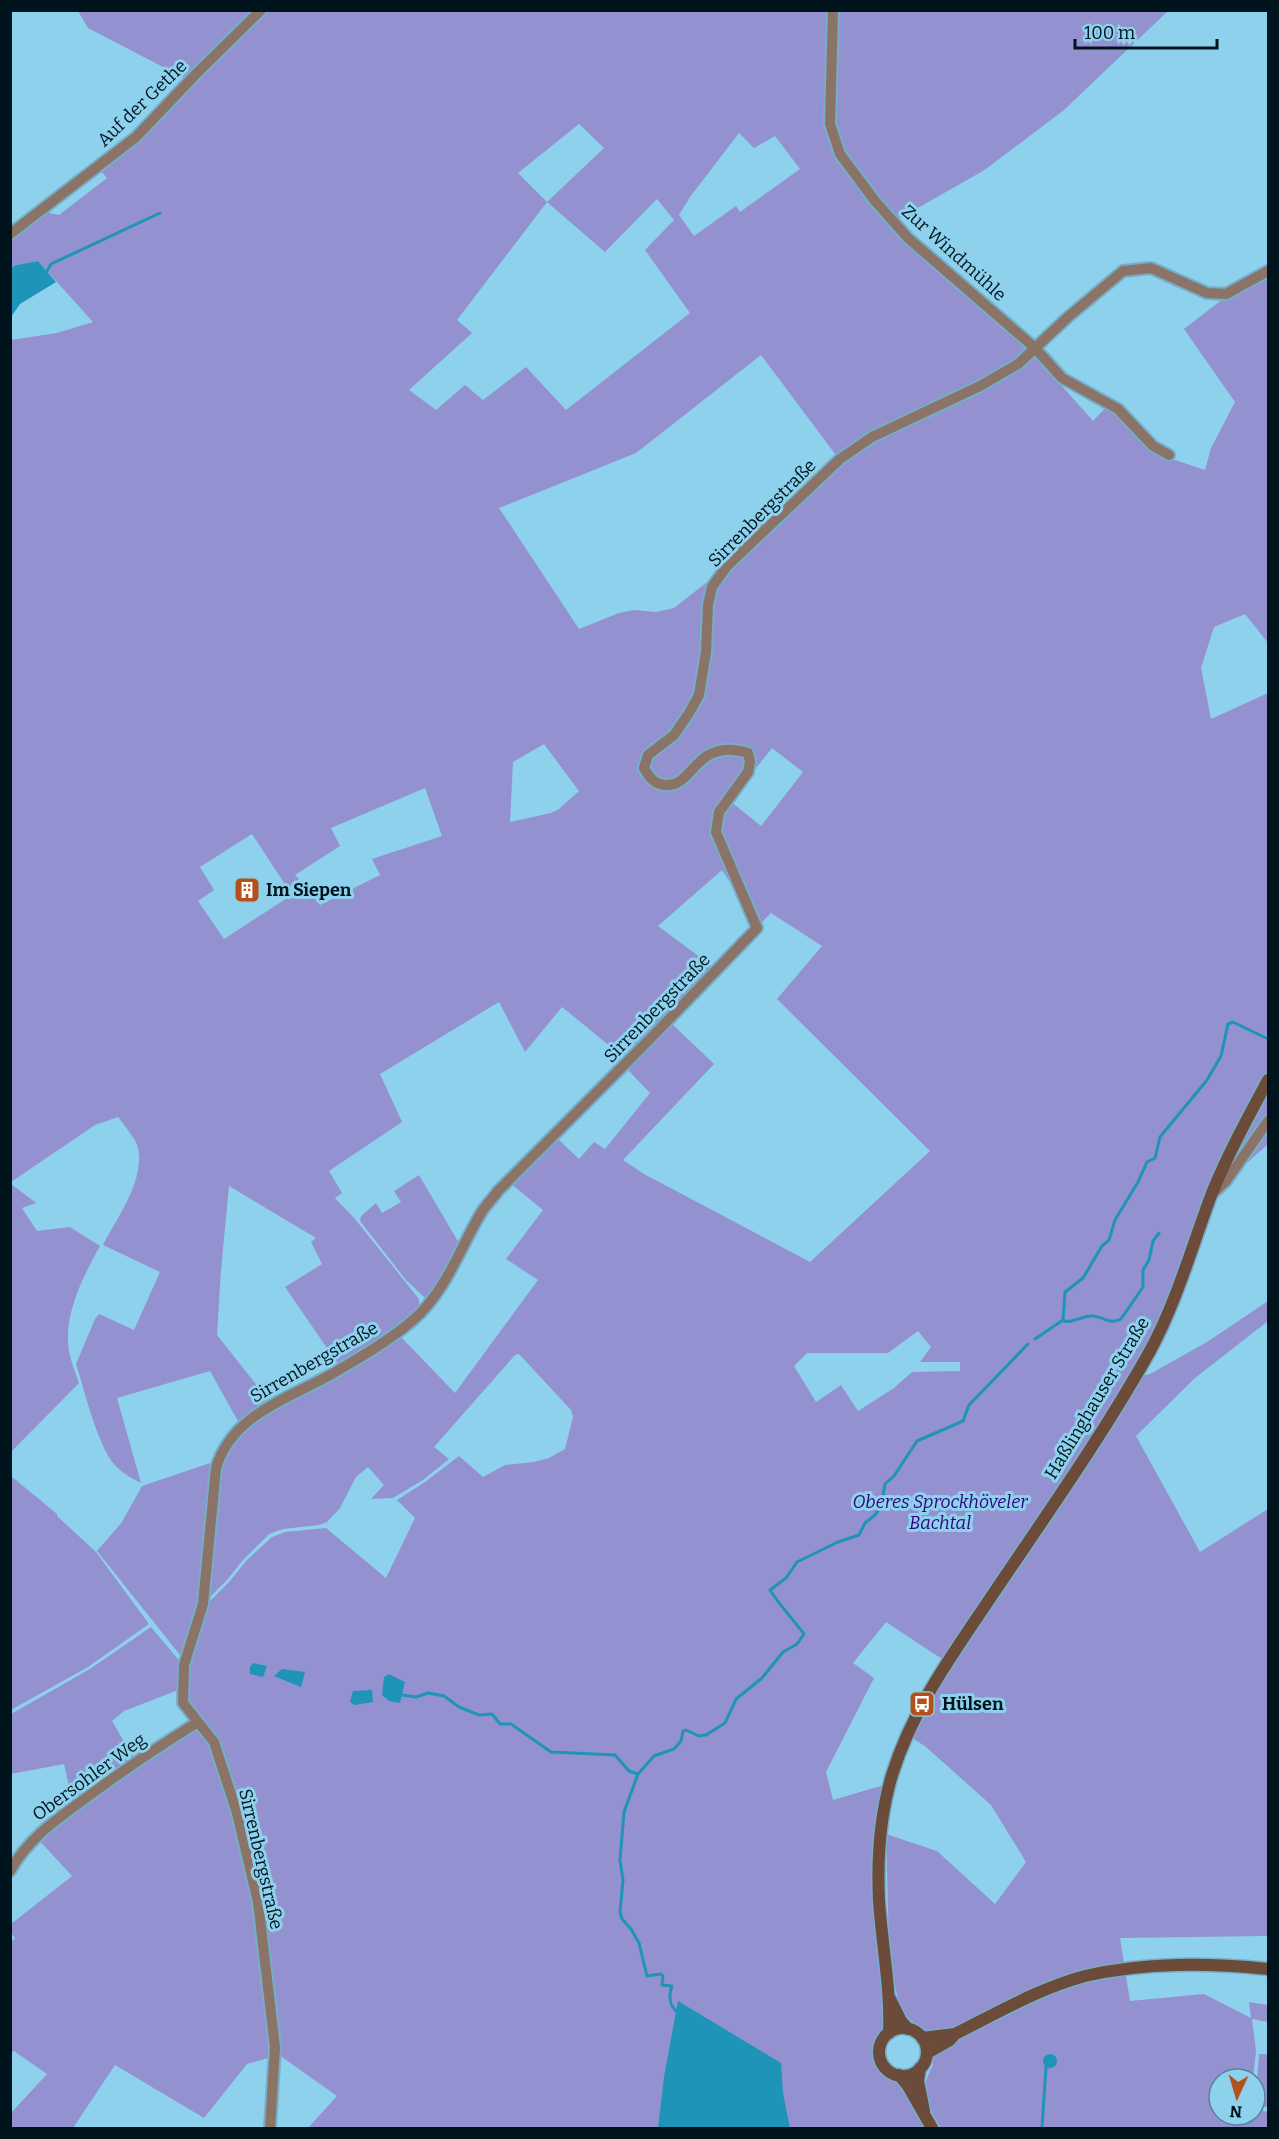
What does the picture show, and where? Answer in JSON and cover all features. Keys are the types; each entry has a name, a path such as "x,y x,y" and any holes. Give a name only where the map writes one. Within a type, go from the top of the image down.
{"main road":[{"name":"Haßlinghauser Straße","path":"889,2033 889,1996 879,1900 880,1839 892,1776 907,1735 946,1664 1060,1494 1151,1349 1166,1320 1228,1155 1269,1080"},
{"path":"922,2038 955,2034 1038,1993 1084,1977 1132,1967 1179,1964 1269,1969"},
{"name":"Haßlinghauser Straße","path":"889,1996 901,2021 908,2029"},
{"path":"920,2068 909,2075 899,2075 889,2071 880,2057 882,2041 896,2029 908,2029 922,2038 927,2053"},
{"path":"924,2112 918,2081 920,2068 927,2053 950,2040 955,2034"},
{"path":"899,2075 908,2086 932,2128"}],"street":[{"name":"Auf der Gethe","path":"10,234 136,137 261,10"},
{"name":"Zur Windmühle","path":"833,10 830,124 840,154 875,201 908,238 1035,348 1062,378 1118,409 1153,446 1169,455"},
{"name":"Sirrenbergstraße","path":"270,2128 274,2027 258,1902 237,1813 214,1742 183,1703 184,1665 203,1604 216,1468 224,1448 250,1419 269,1406 336,1372 413,1320 429,1304 482,1211 498,1191 757,928 716,832 719,812 748,772 750,762 748,753 737,749 724,749 706,757 672,786 658,785 649,777 644,768 648,755 674,735 699,695 706,652 708,605 712,587 727,566 840,459 872,437 1018,364 1123,271 1151,268 1208,293 1227,294 1269,272"},
{"path":"1212,1194 1226,1180 1269,1120"},
{"name":"Obersohler Weg","path":"10,1871 22,1852 39,1833 131,1764 198,1722"}],"green space":[{"name":"Oberes Sprockhöveler Bachtal","path":"830,10 837,36 837,11 1168,11 1064,110 983,171 893,222 1023,342 1093,421 1107,406 1116,410 1154,453 1205,470 1211,448 1235,402 1184,329 1228,295 1268,275 1268,643 1245,614 1214,627 1201,668 1211,719 1268,693 1267,1145 1248,1162 1226,1152 1138,1377 1150,1374 1207,1342 1268,1301 1268,1321 1195,1378 1136,1436 1200,1552 1268,1509 1268,1936 1120,1938 1130,2001 1204,1994 1251,2018 1249,2002 1268,2005 1268,2022 1252,2019 1256,2051 1254,2067 1207,2067 1207,2127 1267,2127 1267,2112 1268,2128 941,2128 926,2097 926,2083 933,2065 924,2031 901,2012 894,1982 889,1948 886,1834 937,1851 995,1904 1026,1862 991,1805 926,1747 911,1737 951,1665 886,1622 853,1663 874,1678 826,1772 833,1800 884,1785 873,1838 873,1898 886,2022 874,2047 873,2056 880,2073 898,2082 903,2088 925,2128 308,2128 337,2096 279,2055 247,2064 204,2118 115,2065 73,2128 11,2128 11,2113 47,2074 14,2051 11,2052 10,1943 15,1938 11,1933 11,1924 72,1876 37,1838 198,1723 216,1740 184,1701 186,1667 207,1604 246,1561 272,1537 285,1532 326,1528 386,1578 415,1518 397,1500 459,1456 483,1477 505,1465 549,1458 565,1449 573,1417 571,1410 519,1354 515,1355 434,1447 449,1459 423,1480 393,1498 371,1499 384,1485 368,1467 356,1477 340,1508 327,1522 283,1529 269,1534 206,1601 220,1465 241,1434 269,1413 334,1379 400,1336 455,1393 538,1280 506,1259 543,1210 510,1183 556,1137 579,1159 594,1142 605,1149 650,1093 626,1068 670,1022 714,1064 623,1160 644,1174 810,1262 930,1151 777,999 822,946 771,913 758,926 722,870 658,926 716,969 622,1056 562,1007 525,1052 499,1002 380,1074 402,1122 329,1171 342,1193 335,1198 355,1219 419,1299 419,1307 377,1340 338,1364 285,1287 322,1264 311,1242 316,1238 229,1186 217,1335 270,1402 239,1423 210,1371 117,1398 141,1483 114,1464 102,1444 76,1364 99,1314 134,1330 160,1272 103,1245 135,1181 139,1155 136,1142 118,1117 95,1125 11,1182 11,340 57,333 93,322 38,261 11,268 11,238 44,212 59,215 107,178 99,169 267,11","holes":["579,124 604,148 547,202 518,173","739,133 754,148 775,136 800,169 740,212 736,206 694,236 679,215","657,199 674,220 645,250 690,313 566,410 526,367 483,400 465,385 436,410 409,390 472,333 457,320 547,202 605,252","761,355 841,462 729,567 715,592 711,606 707,591 711,579 674,608 656,612 634,610 619,613 579,629 499,508 636,453","544,744 579,791 551,813 510,822 513,762","772,748 803,772 761,826 730,801","425,788 442,836 372,859 380,875 320,905 295,875 340,846 331,828","252,834 292,895 224,939 198,901 214,890 200,867","918,1331 931,1347 920,1362 960,1362 960,1371 912,1372 894,1388 858,1411 841,1385 816,1402 794,1366 807,1353 888,1353"]},
{"path":"78,11 258,11 188,80 88,28"},
{"path":"419,1175 459,1243 452,1260 427,1300 406,1280 360,1221 361,1216 376,1203 382,1213 401,1202 394,1191"},
{"path":"11,1184 36,1203 22,1208 37,1231 70,1227 100,1246 81,1283 69,1324 69,1351 79,1383 11,1452"},
{"path":"216,1461 201,1603 184,1660 97,1551 122,1522 142,1486"},
{"path":"11,1476 57,1514 96,1552 149,1624 88,1667 11,1710"},
{"path":"151,1627 182,1664 181,1689 124,1711 112,1721 135,1760 73,1805 64,1764 11,1774 11,1714 90,1669"},
{"path":"1259,2054 1268,2054 1268,2107 1267,2067 1258,2067"}],"water":[{"path":"38,261 56,282 20,304 11,317 11,268"},
{"path":"253,1663 267,1666 263,1677 250,1674 250,1667"},
{"path":"282,1669 305,1672 301,1687 274,1676"},
{"path":"389,1674 405,1682 400,1703 389,1701 382,1695 384,1677"},
{"path":"372,1690 373,1702 355,1705 350,1702 353,1691"},
{"path":"678,2001 781,2063 783,2093 790,2128 658,2128 664,2077"},
{"path":"1050,2054 1055,2056 1057,2061 1055,2066 1050,2068 1045,2066 1043,2061 1045,2056"}],"waterway":[{"path":"47,271 51,264 160,213"},
{"path":"1035,1339 1063,1320 1065,1292 1083,1278 1102,1246 1109,1240 1115,1220 1147,1162 1155,1158 1160,1137 1207,1080 1221,1056 1228,1024 1233,1022 1268,1039"},
{"path":"1064,1321 1089,1316 1110,1321 1121,1319 1143,1287 1143,1270 1149,1260 1153,1241 1159,1233"},
{"path":"680,2014 670,2002 672,1986 662,1985 663,1976 661,1974 647,1976 639,1943 622,1919 620,1912 623,1880 620,1860 624,1812 638,1774 654,1756 674,1749 681,1741 683,1731 686,1730 699,1736 706,1735 725,1723 736,1699 762,1678 783,1652 797,1644 804,1634 770,1590 786,1578 797,1562 838,1542 859,1535 865,1523 881,1507 885,1484 894,1476 917,1441 963,1421 969,1405 1028,1344"},
{"path":"402,1695 416,1697 428,1693 444,1696 459,1707 479,1715 492,1714 500,1724 511,1724 551,1752 615,1755 629,1771 638,1774"},
{"path":"1042,2128 1046,2067"}],"place":[{"name":"Im Siepen","path":"247,890"},
{"name":"Hülsen","path":"922,1704"}]}
